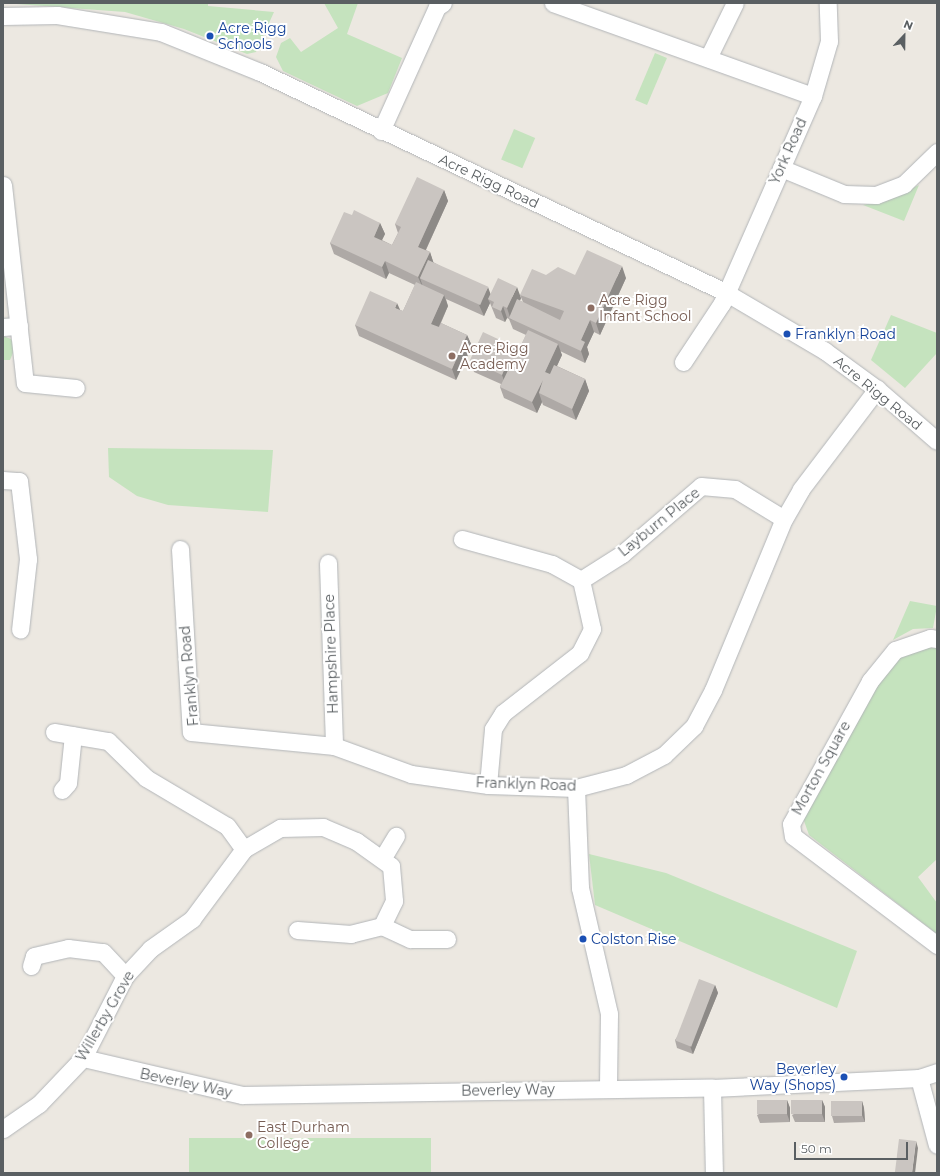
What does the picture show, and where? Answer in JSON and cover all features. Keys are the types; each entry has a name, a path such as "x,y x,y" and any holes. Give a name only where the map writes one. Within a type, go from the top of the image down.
{"street":[{"path":"381,131 437,7 443,3"},
{"path":"553,3 813,96"},
{"path":"708,58 735,3"},
{"name":"York Road","path":"683,362 722,303 725,292 813,96 829,41 828,3"},
{"name":"Acre Rigg Road","path":"3,16 65,16 161,32 260,72 381,131 725,292 825,351 877,389 937,442"},
{"path":"780,168 844,194 876,195 904,184 937,152"},
{"path":"3,185 11,326 25,383 76,388"},
{"name":"Franklyn Road","path":"180,549 191,732 334,746 412,774 488,785 576,788 626,775 664,755 694,726 714,690 784,519 800,489 877,389"},
{"path":"3,480 19,481 28,559 20,630"},
{"name":"Layburn Place","path":"581,580 622,554 701,486 735,489 784,519"},
{"path":"462,539 552,564 581,580 592,629 580,653 503,713 493,729 488,785"},
{"name":"Hampshire Place","path":"328,563 334,746"},
{"name":"Morton Square","path":"937,639 930,638 895,650 870,681 791,824 793,836 937,945"},
{"path":"54,732 108,741 146,778 227,826 244,849"},
{"path":"62,790 68,783 73,735"},
{"path":"576,788 580,888 609,1014 608,1088"},
{"name":"Willerby Grove","path":"3,1130 39,1104 83,1058 125,976 150,949 192,919 244,849 280,828 323,827 356,841 391,866 394,901 382,926"},
{"path":"382,859 396,836"},
{"path":"297,930 351,934 382,926 410,939 446,939"},
{"path":"31,966 34,956 68,948 103,952 125,976"},
{"name":"Beverley Way","path":"83,1058 242,1095 608,1088 712,1088 919,1078 937,1072"},
{"path":"919,1078 937,1145"},
{"path":"712,1088 714,1173"}],"green space":[{"path":"3,3 208,3 208,6 274,12 256,52 247,54 184,29 125,12"},
{"path":"324,3 358,3 347,34 402,58 388,93 357,106 283,71 276,57 281,43 290,38 301,52 338,28"},
{"path":"655,53 667,58 647,105 635,100"},
{"path":"514,129 535,138 522,168 501,159"},
{"path":"919,185 904,221 863,205 892,198"},
{"path":"891,315 937,333 937,353 905,388 871,360"},
{"path":"3,336 11,339 15,348 10,360 3,360"},
{"path":"108,448 273,450 268,512 168,505 137,496 109,477"},
{"path":"910,601 937,606 933,628 913,629 893,640"},
{"path":"937,642 937,859 918,877 937,903 937,934 809,835 803,818 881,672 905,651"},
{"path":"589,854 666,873 857,951 837,1008 595,905"},
{"path":"189,1138 431,1138 431,1173 189,1173"}],"building":[{"path":"417,177 444,190 418,247 430,252 418,277 385,261 382,267 330,243 344,212 352,215 354,210 380,223 374,237 392,245 401,227 395,224"},
{"path":"587,250 622,266 596,323 590,320 581,340 585,342 581,351 509,318 517,299 560,320 564,311 520,295 532,269 546,275 558,267 575,275"},
{"path":"428,260 488,287 480,305 420,278"},
{"path":"498,278 517,287 507,308 503,306 501,311 492,307 494,302 488,299"},
{"path":"416,282 444,295 431,324 439,327 441,323 467,335 452,369 355,325 370,291 397,303 395,308 403,311"},
{"path":"528,330 558,344 545,372 550,374 554,365 585,379 572,409 539,393 543,380 532,402 500,387 511,364 507,363 502,375 470,360 483,332 515,347 511,356 515,358"},
{"path":"699,979 715,985 691,1047 675,1041"},
{"path":"757,1100 787,1100 787,1114 757,1114"},
{"path":"791,1100 822,1100 822,1114 791,1114"},
{"path":"831,1101 862,1101 862,1116 831,1116"},
{"path":"899,1139 916,1141 912,1173 895,1173"}],"place":[{"name":"Acre Rigg Schools","path":"210,36"},
{"name":"Acre Rigg Infant School","path":"591,308"},
{"name":"Franklyn Road","path":"787,334"},
{"name":"Acre Rigg Academy","path":"452,356"},
{"name":"Colston Rise","path":"583,939"},
{"name":"Beverley Way (Shops)","path":"844,1077"},
{"name":"East Durham College","path":"249,1135"}]}
